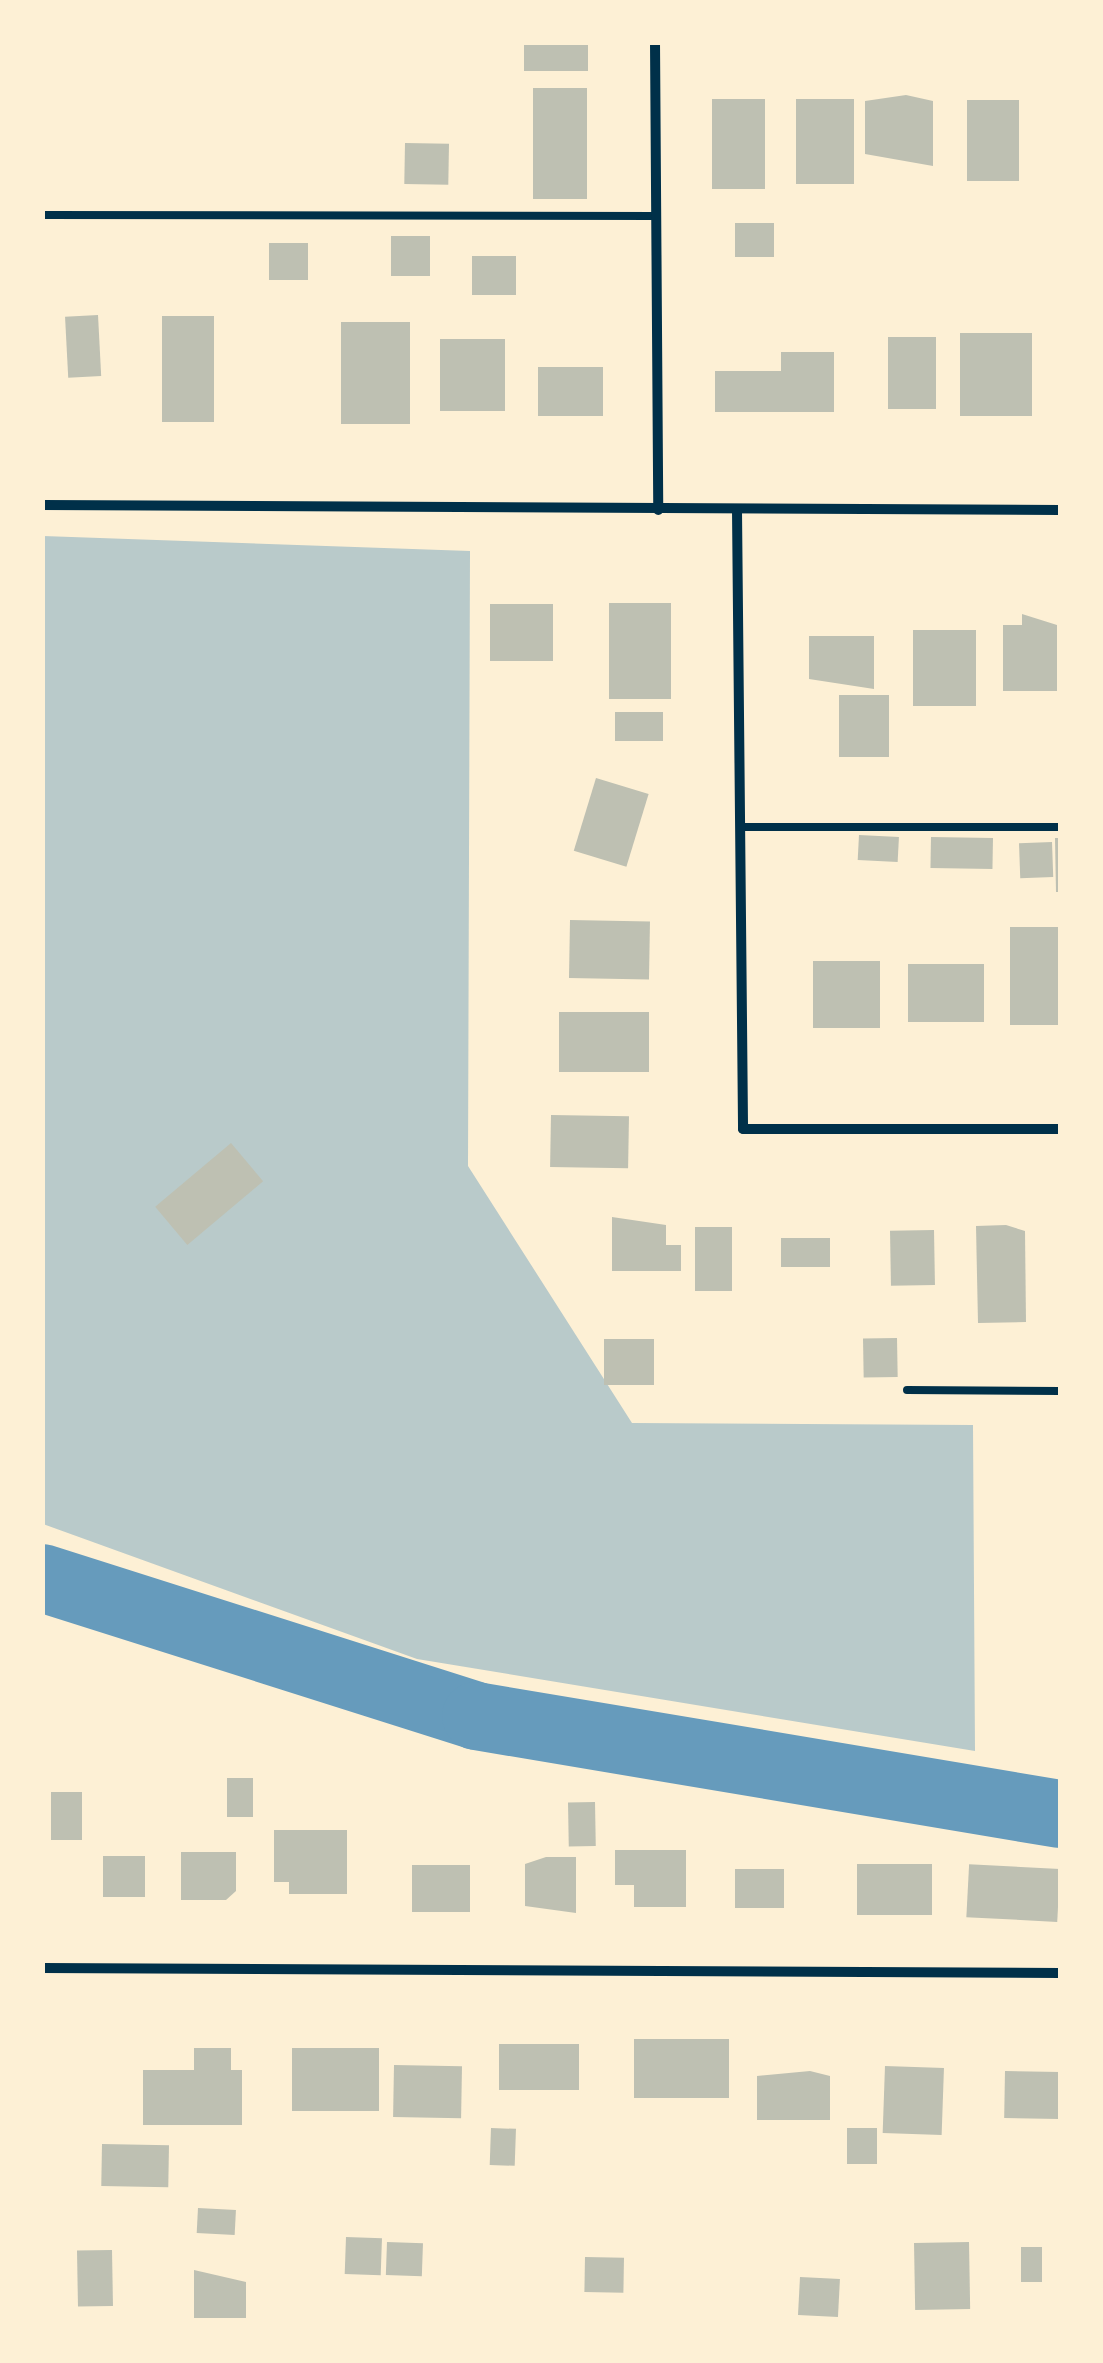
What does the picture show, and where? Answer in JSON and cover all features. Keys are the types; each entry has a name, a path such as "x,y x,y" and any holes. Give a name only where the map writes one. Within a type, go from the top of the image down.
{"street":[{"path":"656,42 658,510"},
{"path":"42,505 1060,510"},
{"path":"737,510 743,1130 1060,1129"},
{"path":"42,1968 1060,1973"}],"lane":[{"path":"42,215 657,216"},
{"path":"740,826 1060,826"},
{"path":"907,1390 1060,1391"}],"shaded area":[{"path":"43,536 470,551 468,1166 632,1423 973,1425 975,1751 417,1659 43,1524"}],"building":[{"path":"524,42 588,42 588,71 524,71"},
{"path":"533,88 587,88 587,199 533,199"},
{"path":"906,95 933,101 933,166 865,154 865,101"},
{"path":"712,99 765,99 765,189 712,189"},
{"path":"796,99 854,99 854,184 796,184"},
{"path":"967,100 1019,100 1019,181 967,181"},
{"path":"405,143 449,144 448,185 404,184"},
{"path":"735,223 774,223 774,257 735,257"},
{"path":"391,236 430,236 430,276 391,276"},
{"path":"269,243 308,243 308,280 269,280"},
{"path":"472,256 516,256 516,295 472,295"},
{"path":"98,315 101,376 68,378 65,317"},
{"path":"162,316 214,316 214,422 162,422"},
{"path":"341,322 410,322 410,424 341,424"},
{"path":"960,333 1032,333 1032,416 960,416"},
{"path":"888,337 936,337 936,409 888,409"},
{"path":"440,339 505,339 505,411 440,411"},
{"path":"781,352 834,352 834,412 715,412 715,371 781,371"},
{"path":"538,367 603,367 603,416 538,416"},
{"path":"609,603 671,603 671,699 609,699"},
{"path":"490,604 553,604 553,661 490,661"},
{"path":"1022,614 1057,625 1057,691 1003,691 1003,625 1022,625"},
{"path":"913,630 976,630 976,706 913,706"},
{"path":"809,636 874,636 874,689 809,679"},
{"path":"839,695 889,695 889,757 839,757"},
{"path":"615,712 663,712 663,741 615,741"},
{"path":"596,778 649,794 626,867 574,851"},
{"path":"859,835 899,837 898,862 858,860"},
{"path":"931,837 993,838 992,869 930,868"},
{"path":"1055,838 1060,838 1060,892 1056,892"},
{"path":"1052,842 1053,877 1020,878 1019,843"},
{"path":"570,920 650,921 649,979 569,978"},
{"path":"1010,927 1060,927 1060,1025 1010,1025"},
{"path":"813,961 880,961 880,1028 813,1028"},
{"path":"908,964 984,964 984,1022 908,1022"},
{"path":"559,1012 649,1012 649,1072 559,1072"},
{"path":"551,1115 629,1116 628,1168 550,1167"},
{"path":"231,1143 263,1181 187,1245 155,1207"},
{"path":"612,1217 666,1225 666,1245 681,1245 681,1271 612,1271"},
{"path":"1006,1225 1025,1231 1026,1322 978,1323 976,1226"},
{"path":"695,1227 732,1227 732,1291 695,1291"},
{"path":"934,1230 935,1285 891,1286 890,1231"},
{"path":"781,1238 830,1238 830,1267 781,1267"},
{"path":"897,1338 898,1377 864,1378 863,1339"},
{"path":"604,1339 654,1339 654,1385 604,1385"},
{"path":"227,1778 253,1778 253,1817 227,1817"},
{"path":"51,1792 82,1792 82,1840 51,1840"},
{"path":"568,1802 595,1802 596,1846 569,1846"},
{"path":"274,1830 347,1830 347,1894 289,1894 289,1882 274,1882"},
{"path":"615,1850 686,1850 686,1907 634,1907 634,1885 615,1885"},
{"path":"181,1852 236,1852 236,1891 226,1900 181,1900"},
{"path":"103,1856 145,1856 145,1897 103,1897"},
{"path":"546,1857 576,1857 576,1913 525,1906 525,1864"},
{"path":"857,1864 932,1864 932,1915 857,1915"},
{"path":"969,1864 1060,1869 1057,1922 966,1917"},
{"path":"412,1865 470,1865 470,1912 412,1912"},
{"path":"735,1869 784,1869 784,1908 735,1908"},
{"path":"634,2039 729,2039 729,2098 634,2098"},
{"path":"499,2044 579,2044 579,2090 499,2090"},
{"path":"194,2048 231,2048 231,2070 242,2070 242,2125 143,2125 143,2070 194,2070"},
{"path":"292,2048 379,2048 379,2111 292,2111"},
{"path":"394,2065 462,2066 461,2118 393,2117"},
{"path":"885,2066 944,2068 942,2135 883,2133"},
{"path":"810,2071 830,2076 830,2120 757,2120 757,2076"},
{"path":"1005,2071 1060,2072 1059,2119 1004,2118"},
{"path":"491,2128 516,2129 515,2166 490,2165"},
{"path":"847,2128 877,2128 877,2164 847,2164"},
{"path":"102,2144 169,2145 168,2187 101,2186"},
{"path":"198,2208 236,2210 235,2235 197,2233"},
{"path":"346,2237 382,2238 381,2275 345,2274"},
{"path":"387,2242 423,2243 422,2276 386,2275"},
{"path":"969,2242 970,2309 915,2310 914,2243"},
{"path":"1021,2247 1042,2247 1042,2282 1021,2282"},
{"path":"112,2250 113,2306 78,2307 77,2251"},
{"path":"585,2257 624,2258 623,2293 584,2292"},
{"path":"194,2270 246,2282 246,2320 194,2320"},
{"path":"800,2277 840,2279 838,2317 798,2315"}],"waterway":[{"path":"42,1578 476,1716 1060,1814"}]}
